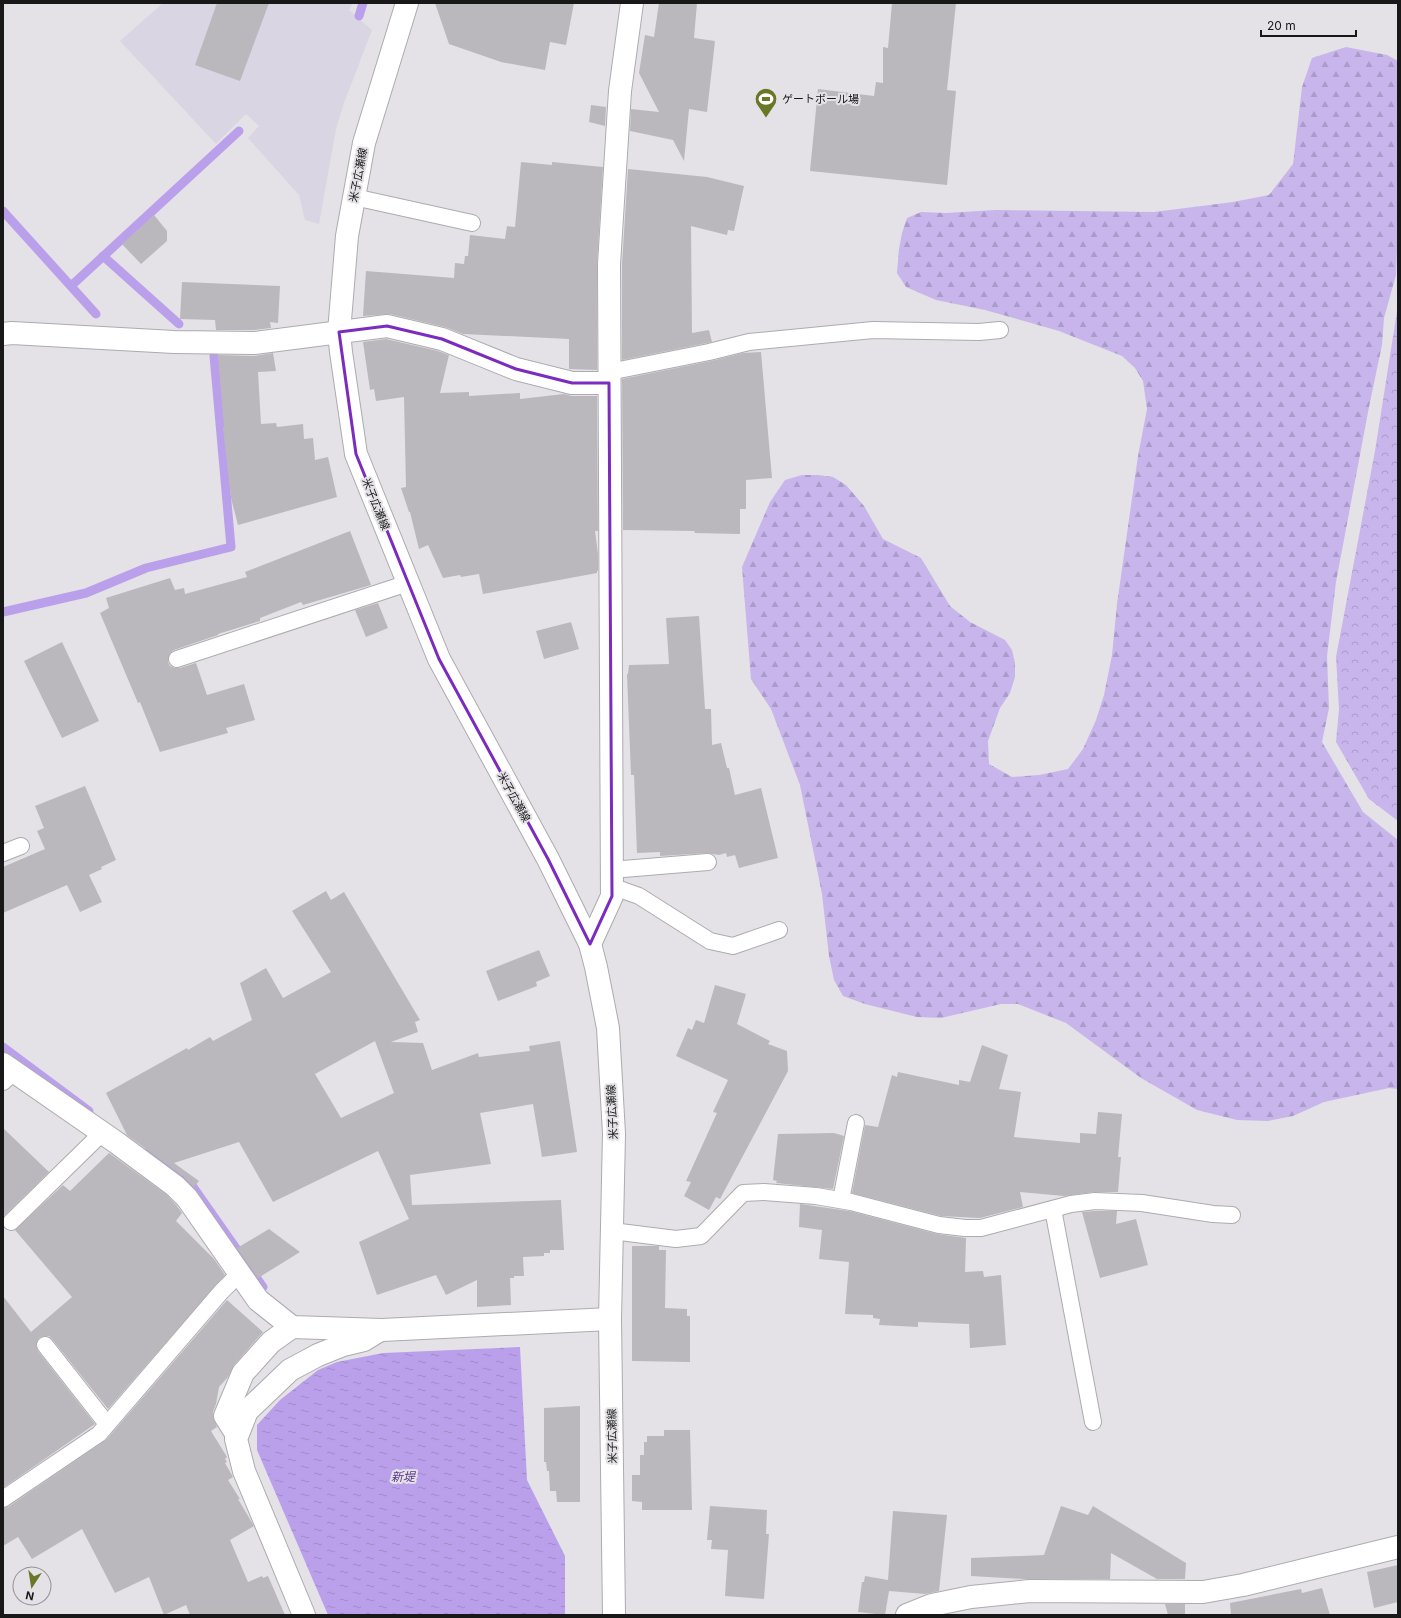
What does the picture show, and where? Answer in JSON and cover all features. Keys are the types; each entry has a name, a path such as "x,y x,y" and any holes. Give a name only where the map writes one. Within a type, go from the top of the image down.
{"street":[{"name":"米子広瀬線","path":"408,3 367,131 347,236 339,332 356,454 438,659 548,860 590,944 608,1028 614,1134 610,1319 614,1615"},
{"path":"590,944 612,896 608,377 609,264 620,91 632,3"},
{"path":"3,334 12,333 174,342 254,343 387,326 442,339 516,369 572,383 608,377"},
{"path":"7,1073 102,1132 179,1190 187,1198 258,1300 292,1327 382,1330 610,1319"},
{"path":"238,1435 225,1416 243,1373 272,1342 292,1327"},
{"path":"304,1615 244,1471 236,1439 246,1411 290,1370 318,1355 364,1340 382,1330"},
{"path":"906,1615 932,1606 971,1597 1030,1591 1203,1592 1243,1585 1398,1547"}],"lane":[{"path":"354,197 472,222"},
{"path":"608,377 749,342 873,330 979,332 1000,330"},
{"path":"177,659 408,583"},
{"path":"3,853 21,846"},
{"path":"611,878 708,862"},
{"path":"611,878 710,941 733,946 779,930"},
{"path":"841,1200 856,1123"},
{"path":"11,1222 102,1132"},
{"path":"612,1231 676,1239 701,1236 743,1193 772,1192 841,1200 939,1225 965,1228 981,1228 1071,1204 1095,1201 1142,1203 1213,1214 1232,1215"},
{"path":"1053,1209 1092,1422"},
{"path":"3,1499 99,1434 221,1292 240,1273"},
{"path":"45,1345 107,1424"}],"highlighted area":[{"path":"387,326 442,339 516,369 572,383 609,383 612,896 590,944 548,859 439,659 356,454 339,332"}],"shaded area":[{"path":"163,3 353,3 349,10 372,30 344,103 336,129 319,224 305,220 299,195 248,138 259,126 246,114 216,144 120,41"}],"green space":[{"path":"1346,47 1387,55 1398,61 1398,227 1396,275 1384,318 1382,345 1336,582 1327,656 1329,708 1322,742 1363,812 1398,840 1398,1089 1389,1088 1324,1102 1293,1116 1268,1121 1237,1120 1197,1110 1141,1078 1066,1023 1018,1004 1001,1004 941,1018 917,1017 865,1004 843,996 834,980 829,956 822,894 800,785 771,709 751,679 742,567 770,502 785,480 802,475 818,475 833,477 846,485 864,506 883,539 921,558 950,606 970,622 1005,640 1012,650 1015,663 1015,677 1010,693 1000,708 988,741 989,764 1012,777 1039,775 1068,769 1083,749 1096,720 1104,695 1112,655 1117,604 1138,456 1147,409 1143,381 1135,368 1122,356 1059,331 985,310 936,300 906,287 897,273 899,249 907,218 921,212 946,213 996,210 1154,212 1233,202 1269,195 1293,164 1302,87 1312,58"},
{"path":"1398,305 1398,821 1369,799 1336,742 1339,709 1336,657 1375,451"}],"water":[{"name":"新堤","path":"520,1347 527,1480 565,1556 565,1615 328,1615 257,1450 257,1425 280,1400 318,1370 337,1362 383,1353"}],"building":[{"path":"217,3 269,3 240,81 195,65"},
{"path":"435,3 574,3 566,45 550,42 545,70 501,62 449,44"},
{"path":"659,3 697,3 694,38 715,41 707,112 689,109 684,161 673,140 630,131 631,109 659,112 639,73 645,35 654,37"},
{"path":"892,3 956,3 947,90 956,91 947,185 810,171 818,89 874,96 876,82 883,83 883,47 888,48"},
{"path":"591,105 606,107 605,126 589,122"},
{"path":"521,162 552,165 552,162 603,167 597,263 597,370 569,369 569,339 463,334 445,327 390,314 363,316 366,271 454,278 455,263 464,264 465,256 468,256 470,235 505,239 507,226 515,227"},
{"path":"628,169 707,177 744,186 734,231 728,230 727,235 691,226 692,333 709,330 712,342 622,360 622,264"},
{"path":"154,215 167,231 167,241 141,264 122,244"},
{"path":"182,282 280,286 278,323 270,322 271,328 253,330 216,330 215,320 180,319"},
{"path":"386,339 449,355 440,393 469,392 469,396 520,393 520,399 564,394 572,396 597,396 598,531 595,531 598,554 597,573 483,594 479,574 443,578 428,545 419,549 410,512 401,488 406,487 404,397 376,401 374,389 370,390 363,342"},
{"path":"761,352 772,478 746,480 746,509 740,509 740,534 695,533 694,531 623,530 622,379 743,353"},
{"path":"273,353 276,371 258,372 261,424 276,423 277,427 303,424 304,439 313,438 315,460 328,457 337,497 238,525 231,498 223,427 218,355 254,356"},
{"path":"350,531 371,585 303,605 301,602 260,618 260,621 218,634 174,650 170,653 168,662 170,666 175,668 196,663 207,695 244,684 255,720 226,728 228,733 160,752 140,702 138,703 100,613 109,608 106,598 170,578 175,590 184,588 185,594 247,577 245,572"},
{"path":"378,603 388,628 366,637 355,610"},
{"path":"699,616 705,709 711,709 712,745 721,743 727,768 729,768 735,795 761,788 778,858 739,868 735,855 727,857 726,853 719,855 707,853 660,856 660,852 637,853 634,775 631,775 627,674 629,665 669,664 666,618"},
{"path":"571,622 579,649 544,659 536,631"},
{"path":"62,642 99,721 62,738 24,661"},
{"path":"85,786 116,860 89,875 102,902 80,912 67,885 3,913 3,867 45,849 37,831 44,828 35,806"},
{"path":"326,891 331,900 344,892 420,1020 415,1022 418,1032 391,1042 423,1043 432,1070 478,1053 479,1057 530,1051 529,1046 560,1041 577,1152 542,1157 533,1104 480,1113 491,1164 410,1175 412,1205 561,1200 564,1250 550,1250 550,1253 544,1253 544,1256 523,1257 524,1276 514,1276 514,1278 510,1278 511,1305 477,1307 477,1280 446,1295 436,1275 377,1295 359,1242 409,1219 378,1151 273,1202 239,1142 174,1163 199,1181 194,1187 183,1176 127,1135 106,1093 187,1048 188,1050 210,1037 213,1041 252,1020 240,983 266,968 283,998 331,972 292,911","holes":["375,1041 394,1093 341,1118 315,1074"]},
{"path":"539,950 550,976 536,982 537,986 498,1001 486,971"},
{"path":"715,985 746,994 737,1024 770,1041 768,1044 787,1051 788,1071 720,1199 716,1197 709,1210 684,1196 691,1182 686,1181 717,1113 713,1112 728,1080 676,1056 688,1028 692,1030 696,1020 704,1023"},
{"path":"982,1045 1008,1055 999,1089 1021,1092 1014,1137 1080,1143 1080,1133 1096,1134 1098,1112 1122,1114 1118,1157 1121,1157 1118,1192 1094,1192 1064,1196 1020,1192 1023,1207 980,1218 941,1216 852,1193 865,1125 878,1127 892,1075 897,1077 898,1072 959,1085 959,1080 970,1082"},
{"path":"3,1128 49,1172 4,1216 3,1216"},
{"path":"834,1133 844,1136 833,1189 776,1183 777,1181 773,1180 778,1134"},
{"path":"109,1153 167,1195 182,1213 176,1221 214,1259 225,1275 108,1409 52,1339 49,1336 39,1338 36,1346 38,1351 95,1424 3,1488 3,1296 31,1332 72,1297 15,1230 63,1185 70,1191"},
{"path":"800,1204 849,1211 937,1234 966,1238 965,1272 983,1271 984,1277 1001,1275 1006,1345 970,1348 969,1324 918,1322 918,1327 879,1325 880,1319 873,1318 873,1315 845,1314 849,1262 819,1259 822,1230 799,1227"},
{"path":"1117,1211 1116,1224 1136,1219 1148,1265 1100,1278 1082,1212"},
{"path":"269,1229 300,1252 258,1278 237,1248"},
{"path":"632,1246 659,1246 659,1250 666,1250 665,1308 687,1309 687,1316 690,1316 690,1362 632,1361"},
{"path":"227,1300 263,1332 234,1365 228,1377 219,1387 213,1412 213,1417 217,1427 211,1431 227,1457 225,1459 227,1462 225,1463 233,1477 228,1480 254,1526 230,1540 248,1582 262,1576 263,1578 268,1576 285,1615 190,1615 186,1605 164,1615 149,1577 115,1593 82,1529 32,1559 18,1537 3,1546 3,1508 8,1507 106,1440"},
{"path":"580,1406 580,1502 557,1502 556,1491 550,1491 549,1471 547,1471 546,1462 544,1462 544,1408"},
{"path":"664,1430 690,1430 692,1510 642,1510 642,1502 632,1501 632,1475 640,1475 640,1455 644,1455 644,1442 647,1442 647,1436 664,1436"},
{"path":"710,1506 767,1510 766,1534 769,1534 764,1599 725,1596 728,1550 711,1549 712,1540 707,1540"},
{"path":"1061,1506 1088,1515 1093,1506 1186,1563 1185,1579 1157,1579 1111,1553 1110,1579 1024,1579 971,1576 971,1558 1044,1555"},
{"path":"893,1511 947,1515 939,1591 925,1594 889,1591 885,1615 858,1612 862,1582 864,1582 865,1576 888,1580"},
{"path":"1398,1565 1398,1602 1374,1608 1367,1572"},
{"path":"1322,1588 1330,1615 1231,1615 1230,1603 1301,1589 1302,1593"},
{"path":"1165,1604 1185,1604 1185,1615 1168,1615"}],"waterway":[{"path":"359,16 363,3"},
{"path":"71,286 239,131"},
{"path":"3,211 96,314"},
{"path":"103,256 179,324"},
{"path":"3,612 86,593 146,568 231,547 214,356"},
{"path":"3,1047 89,1111"},
{"path":"148,1153 189,1181 263,1287"}],"place":[{"name":"ゲートボール場","path":"766,118"}]}
